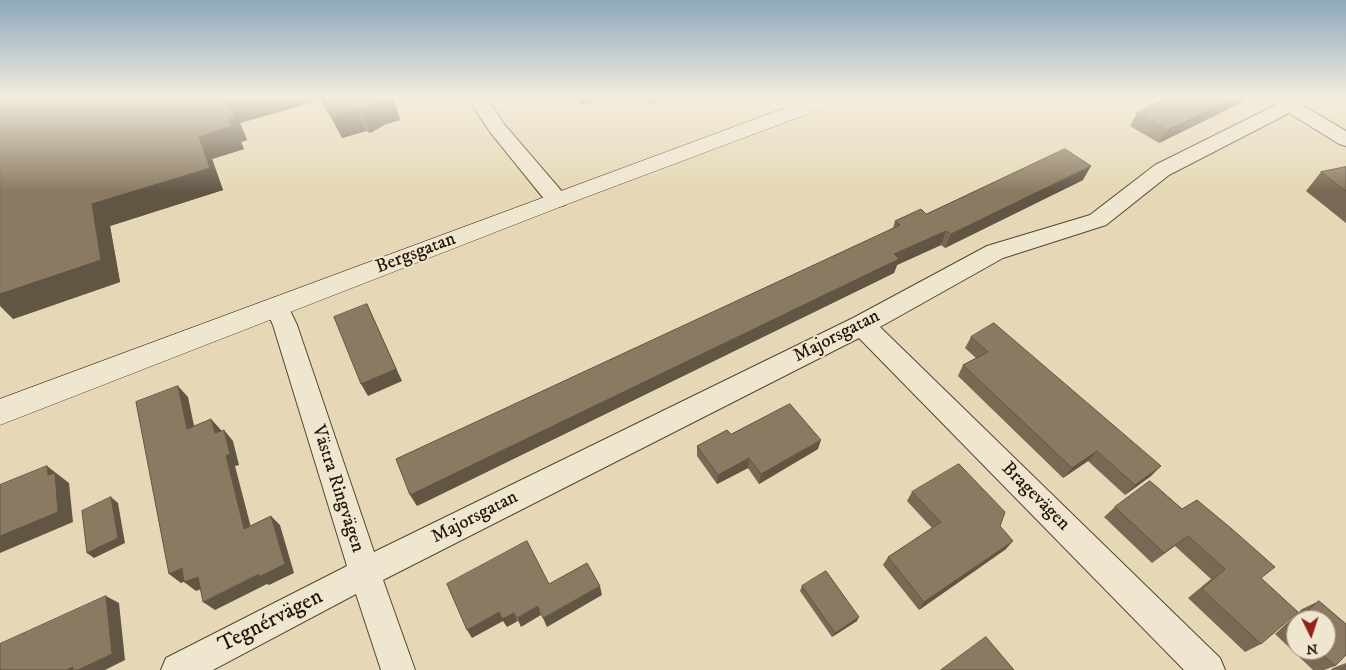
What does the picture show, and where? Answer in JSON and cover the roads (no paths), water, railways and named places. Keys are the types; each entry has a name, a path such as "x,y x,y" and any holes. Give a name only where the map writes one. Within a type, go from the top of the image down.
{"street":[{"path":"498,129 557,200"},
{"name":"Bergsgatan","path":"0,412 748,129"},
{"name":"Majorsgatan","path":"364,573 862,325 995,252 1098,220 1162,170 1239,129"},
{"path":"1331,129 1346,140"},
{"name":"Västra Ringvägen","path":"277,308 285,325 364,573 398,670"},
{"name":"Bragevägen","path":"862,325 1208,670"},
{"name":"Tegnérvägen","path":"178,670 364,573"}]}
